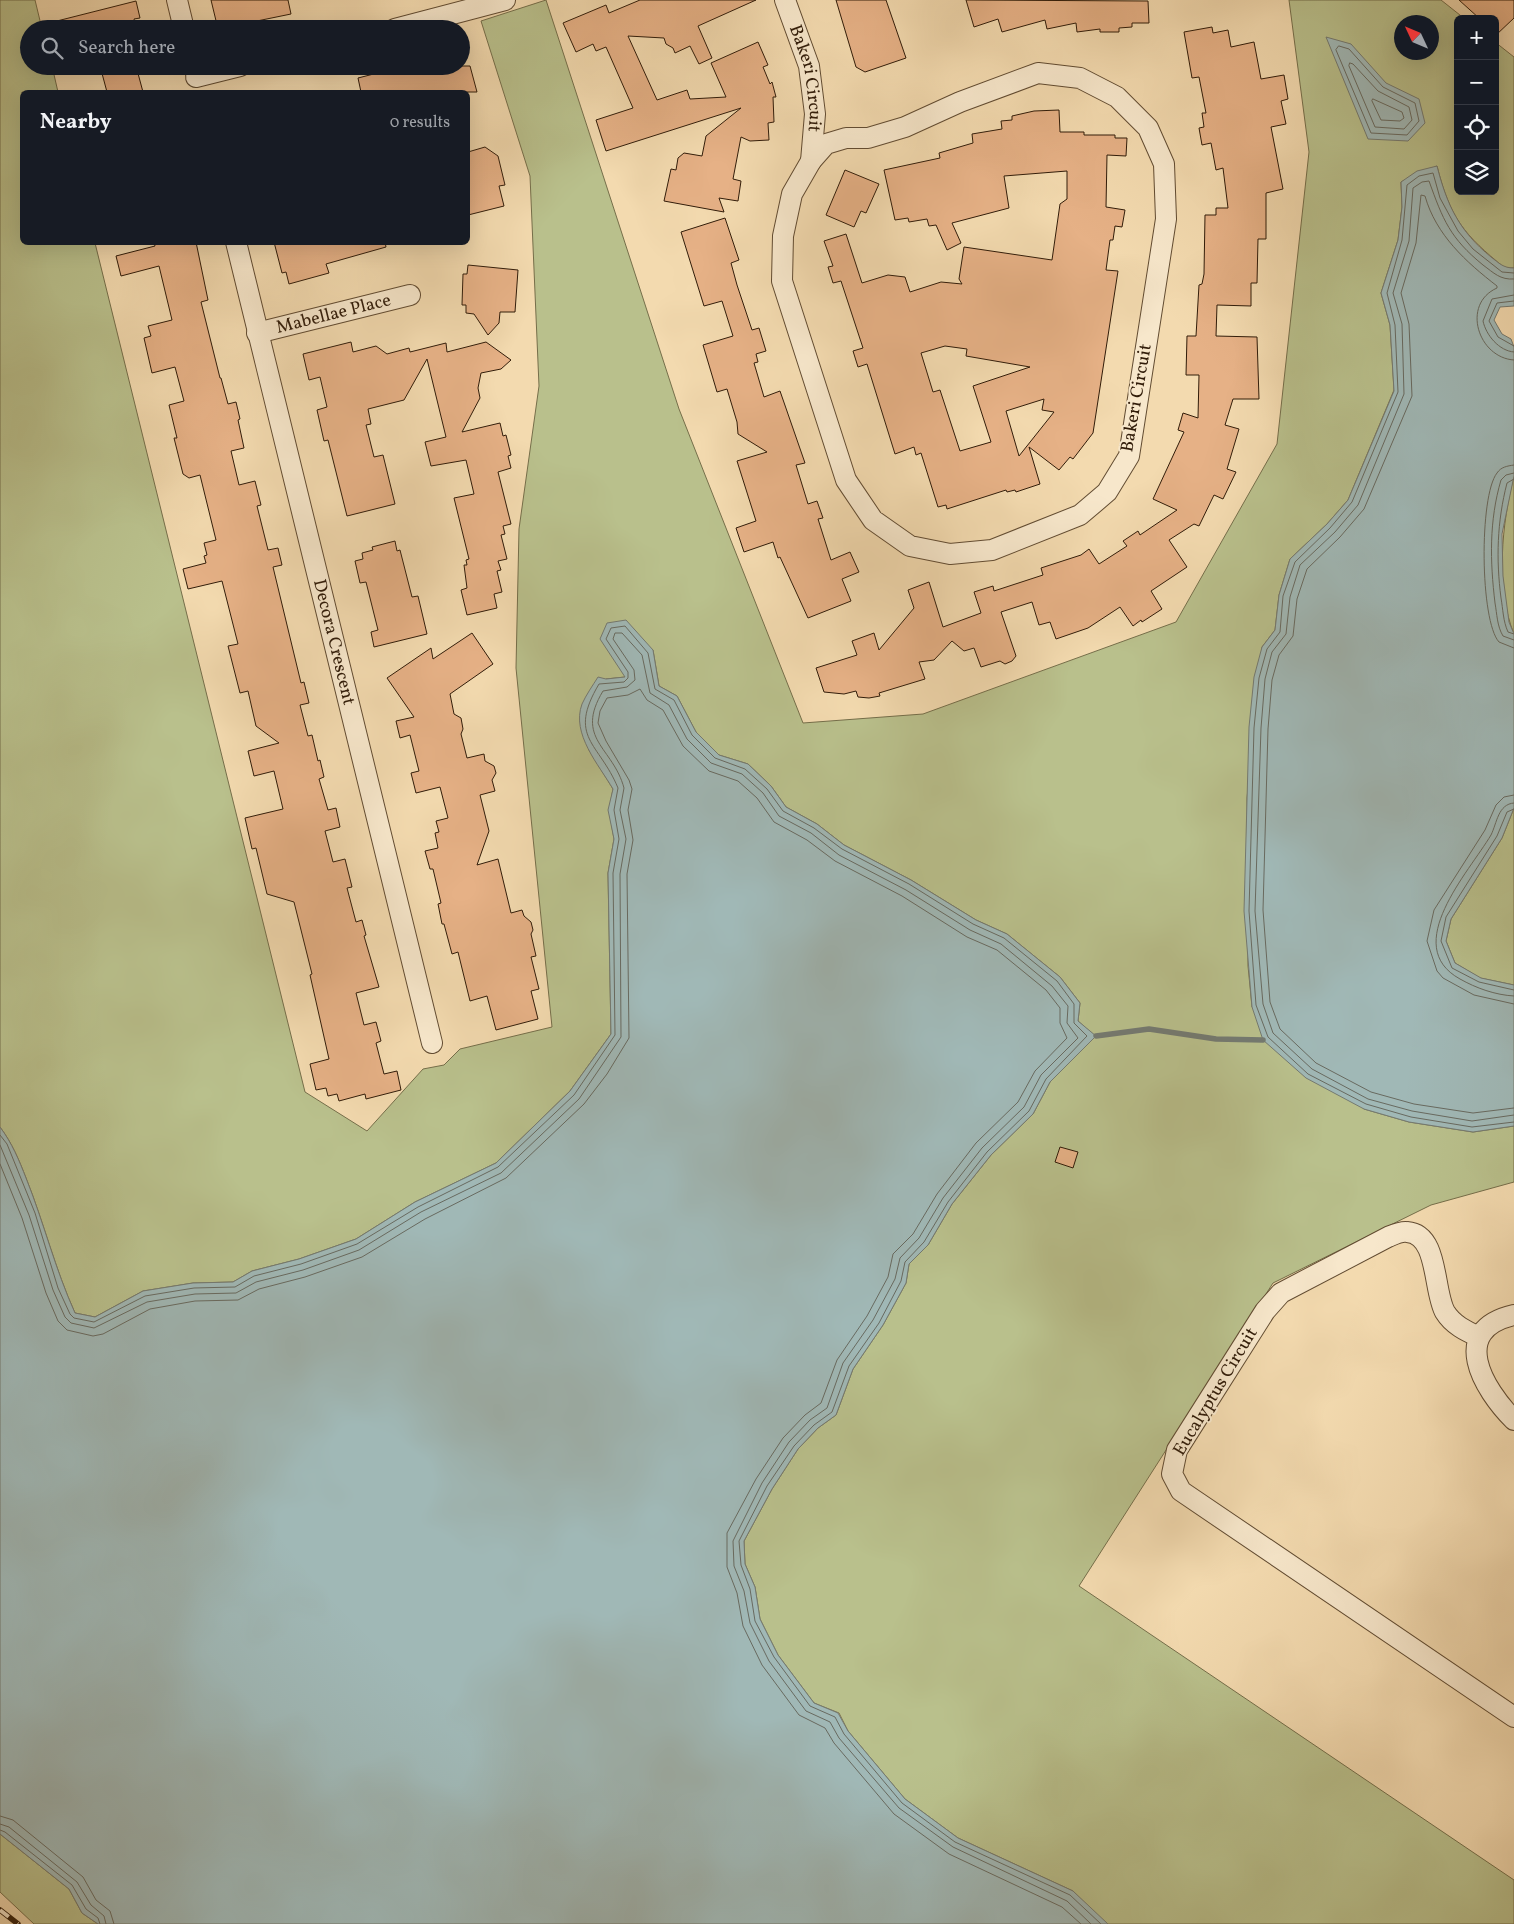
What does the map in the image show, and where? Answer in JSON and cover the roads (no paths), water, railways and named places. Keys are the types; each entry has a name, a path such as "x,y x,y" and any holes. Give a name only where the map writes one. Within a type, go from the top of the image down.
{"street":[{"path":"177,0 182,20"},
{"path":"415,20 441,8 505,0"},
{"name":"Bakeri Circuit","path":"785,0 809,66 815,114 811,161 792,194 783,236 782,281 846,480 873,520 910,546 950,554 992,550 1080,516 1107,492 1129,456 1166,218 1164,164 1148,128 1117,97 1080,78 1038,73 960,102 905,127 868,138 846,138 826,144 811,161"},
{"path":"197,79 210,75"},
{"name":"Decora Crescent","path":"237,245 432,1043"},
{"name":"Mabellae Place","path":"257,333 410,295"},
{"name":"Eucalyptus Circuit","path":"1479,1337 1459,1328 1444,1311 1428,1245 1419,1237 1407,1232 1388,1237 1281,1293 1265,1311 1177,1450 1172,1474 1181,1491 1514,1717"},
{"path":"1514,1315 1492,1324 1479,1337 1475,1352 1480,1372 1501,1407 1514,1420"}],"water":[{"path":"1326,37 1351,44 1386,83 1419,99 1425,123 1408,141 1368,139"},
{"path":"1437,166 1445,193 1462,227 1491,257 1504,266 1514,268 1514,306 1500,307 1494,320 1502,334 1511,339 1514,347 1514,476 1502,534 1503,576 1509,622 1514,634 1514,808 1502,838 1451,919 1446,941 1455,963 1481,978 1514,985 1514,1126 1473,1132 1409,1122 1364,1109 1306,1078 1263,1040 1252,1007 1244,911 1249,727 1254,677 1262,647 1275,630 1279,595 1290,559 1327,524 1348,500 1394,391 1390,325 1381,293 1398,240 1402,207 1401,182 1417,171"},
{"path":"626,620 653,650 659,686 677,696 696,732 719,755 748,764 771,786 786,807 817,824 844,845 911,880 976,920 1007,934 1060,977 1080,1003 1078,1021 1096,1036 1050,1082 1033,1114 991,1155 952,1204 928,1245 909,1264 906,1283 883,1325 853,1369 836,1415 818,1428 798,1449 772,1489 744,1541 745,1564 755,1587 760,1619 778,1655 814,1703 838,1713 848,1731 905,1799 958,1838 1073,1891 1108,1924 98,1924 82,1913 69,1889 0,1834 0,1127 18,1158 61,1280 75,1313 95,1317 143,1291 193,1283 233,1282 252,1271 299,1259 356,1239 415,1202 496,1163 570,1091 611,1034 608,873 614,839 608,810 613,789 583,738 580,727 580,715 582,704 598,677 606,679 625,677 600,639 607,623"}],"waterway":[{"path":"1096,1036 1149,1029 1216,1039 1263,1040"}],"railway":[{"path":"0,1910 18,1924"}]}
